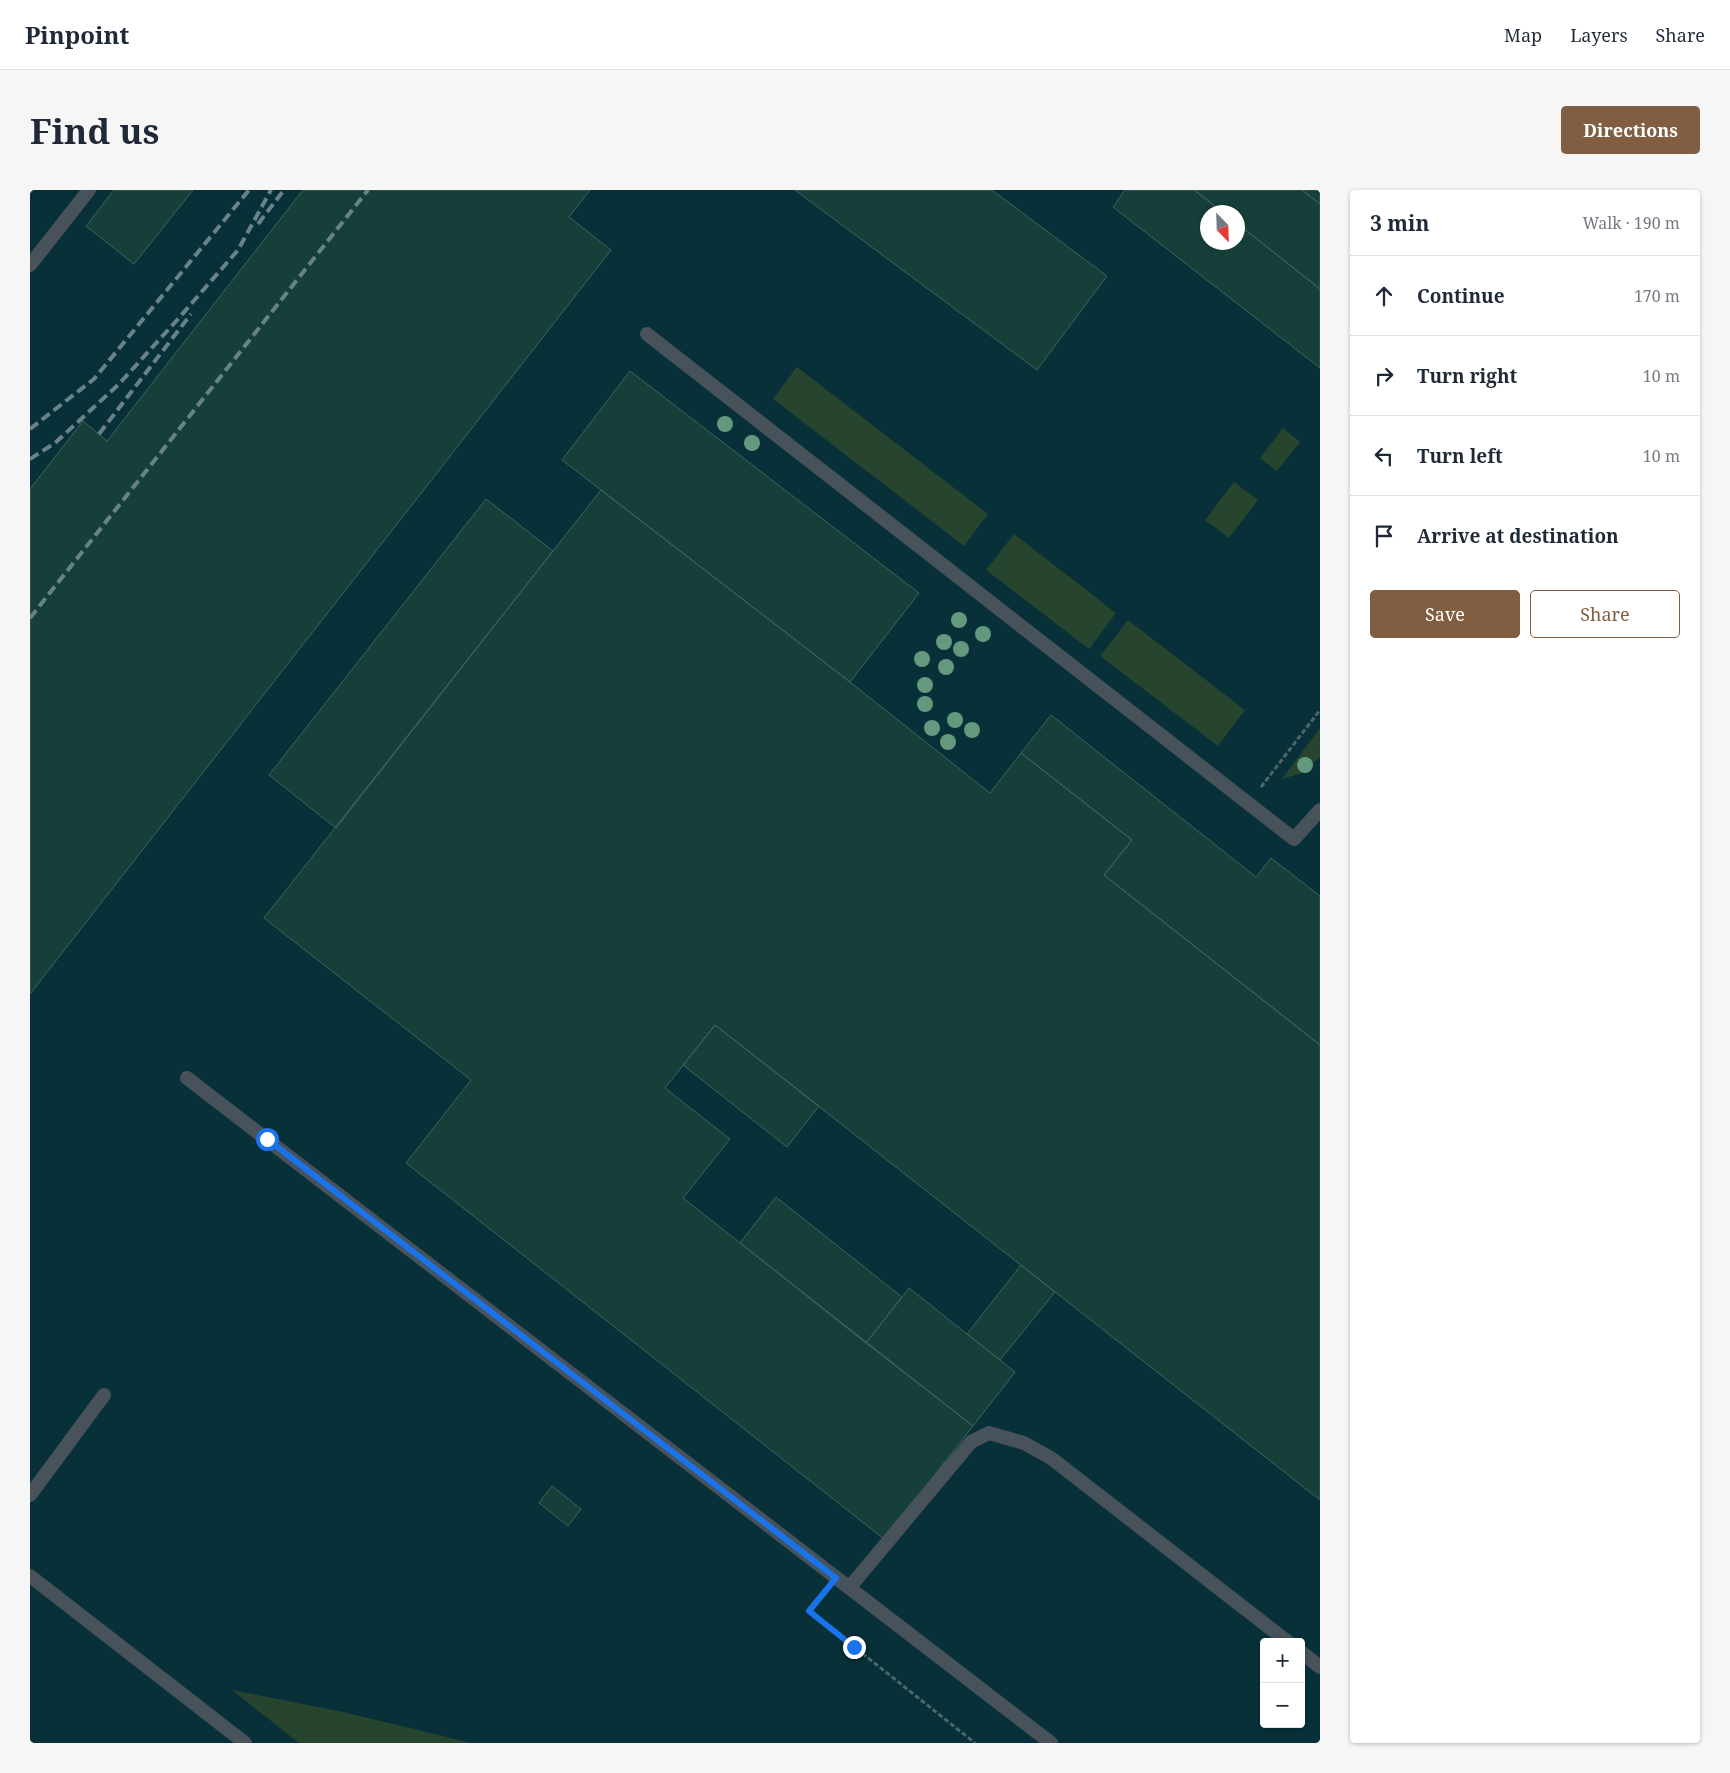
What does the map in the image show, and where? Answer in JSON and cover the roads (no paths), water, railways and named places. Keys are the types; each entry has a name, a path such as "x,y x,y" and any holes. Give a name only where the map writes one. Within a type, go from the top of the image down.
{"lane":[{"path":"30,265 89,190"},
{"path":"647,334 1294,839 1318,818"},
{"path":"188,1078 1051,1743"},
{"path":"30,1495 104,1396"},
{"path":"849,1588 971,1442 989,1434 1024,1444 1051,1458 1283,1638"},
{"path":"30,1576 245,1743"},
{"path":"1305,1655 1320,1667"}],"railway":[{"path":"30,429 94,379 249,190"},
{"path":"30,459 55,443 119,384 178,319 238,250 271,190"},
{"path":"258,224 284,190"},
{"path":"30,618 368,190"},
{"path":"99,434 191,314"}]}
